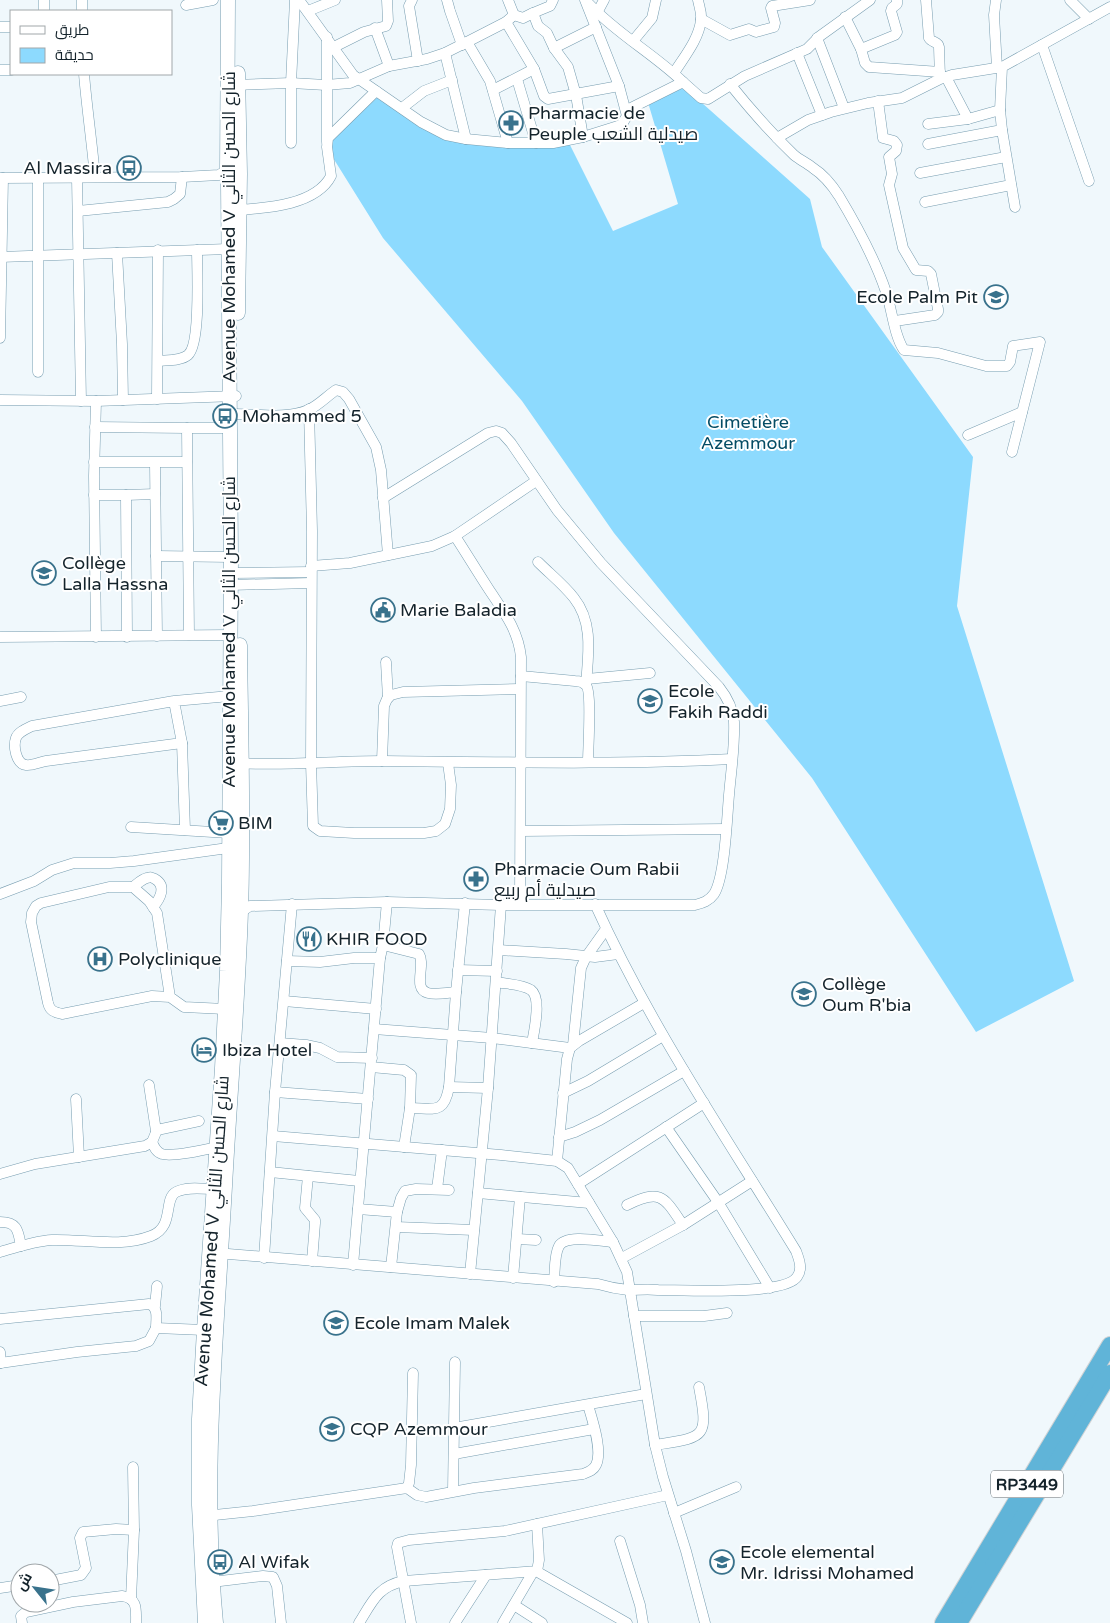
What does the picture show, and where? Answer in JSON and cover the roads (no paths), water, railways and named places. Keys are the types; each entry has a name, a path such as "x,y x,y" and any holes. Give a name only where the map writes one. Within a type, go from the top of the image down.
{"highway":[{"name":"RP3449","path":"943,1623 1110,1345"},
{"name":"RP3449","path":"959,1623 1110,1373"}],"main road":[{"name":"Avenue Mohamed V شارع الحسن الثاني","path":"228,0 233,85"},
{"name":"Avenue Mohamed V شارع الحسن الثاني","path":"233,397 228,248 236,0"},
{"name":"Avenue Mohamed V شارع الحسن الثاني","path":"231,175 239,210 232,419 231,557 235,579 230,635 230,696 235,763 228,848 237,906"},
{"name":"Avenue Mohamed V شارع الحسن الثاني","path":"205,1623 204,1516 199,1428 204,1330 216,1253 214,1188 237,906 232,419"},
{"name":"Avenue Mohamed V شارع الحسن الثاني","path":"216,1623 204,1516 213,1381 216,1253 228,1013"}],"street":[{"path":"186,4 213,0"},
{"path":"297,0 308,11 358,80 430,128 446,135 466,140 536,143 553,143 583,138 618,126 625,120 626,110 619,86 585,0"},
{"path":"290,143 291,83 297,0"},
{"path":"308,11 335,0"},
{"path":"334,47 364,32 386,26 388,23 387,0"},
{"path":"412,0 409,6 418,61"},
{"path":"447,0 465,44 486,74 493,90 508,142"},
{"path":"508,0 510,18 546,98 576,95 619,86"},
{"path":"233,85 346,84 389,66 418,61 445,53 465,44 510,18 522,18 550,6 553,0"},
{"path":"585,0 597,13 674,73 698,96 706,99 767,65 807,48 817,38 870,0"},
{"path":"597,13 604,0"},
{"path":"633,41 652,18 656,0"},
{"path":"674,73 697,34 701,19 698,0"},
{"path":"701,19 730,34 749,30 756,32 774,27 775,23 771,8 773,2 810,0"},
{"path":"861,49 896,34 897,30 891,12 892,8 897,4 897,0"},
{"path":"926,0 929,38 940,47 942,76 968,119"},
{"path":"996,0 994,15 999,68 1000,110 1015,207"},
{"path":"1070,0 1089,19"},
{"path":"846,17 861,49 865,63 869,67 942,76 999,68 1110,8"},
{"path":"533,13 538,26 546,33 568,67 576,95 583,138"},
{"path":"554,48 596,27"},
{"path":"376,28 389,66"},
{"path":"239,210 258,209 308,197 321,189 331,176 327,142 327,37"},
{"path":"817,38 844,108"},
{"path":"1042,45 1089,181"},
{"path":"445,53 466,140"},
{"path":"797,53 822,115"},
{"path":"493,90 534,69"},
{"path":"84,75 95,178"},
{"path":"777,138 808,120 822,115 844,108 902,98 942,76"},
{"path":"517,79 536,143"},
{"path":"402,108 424,92 452,80"},
{"path":"626,110 683,82"},
{"path":"730,84 754,115 803,162 820,173 833,187 881,277 895,321 899,342 904,350 938,353 986,366 1006,366 1010,362 1013,346 1040,342 1012,452"},
{"path":"327,142 330,136 376,91"},
{"path":"878,101 883,138 894,141 896,145 896,151 889,157 892,174 889,185 903,248 914,268 930,273 938,309 935,315 895,321"},
{"path":"928,124 968,119 1000,110"},
{"path":"928,144 1002,130"},
{"path":"920,173 1006,157"},
{"path":"0,338 2,178 182,178 231,175"},
{"path":"38,178 38,372"},
{"path":"77,178 81,401"},
{"path":"78,211 168,202 180,194 182,178"},
{"path":"925,202 1011,185"},
{"path":"0,257 228,248"},
{"path":"157,399 158,250"},
{"path":"158,361 185,357 190,353 193,346 197,313 197,250"},
{"path":"117,253 123,400"},
{"path":"95,426 188,428 232,419 296,413 309,410 336,390 341,391 355,409 376,447 380,460 388,556"},
{"path":"0,400 96,401 233,397"},
{"path":"96,401 94,462 96,637"},
{"path":"309,410 311,763 312,821 314,828 323,831 368,834 430,833 444,826 450,809 451,785 448,763"},
{"path":"968,435 1022,412"},
{"path":"188,428 189,635"},
{"path":"237,906 387,902 501,905 686,905 706,902 714,894 719,883 726,829 734,722 733,714 724,694 574,532 506,437 502,433 492,431 383,498"},
{"path":"94,462 188,462"},
{"path":"155,463 156,636"},
{"path":"235,579 350,563 432,546 455,536 536,481"},
{"path":"94,495 155,494"},
{"path":"126,495 127,637"},
{"path":"455,536 509,619 518,638 522,657 520,689 520,904"},
{"path":"156,556 189,558 231,557"},
{"path":"538,562 574,598 584,614 588,641 586,682 589,704 588,762"},
{"path":"235,579 311,584"},
{"path":"0,637 230,635"},
{"path":"382,761 384,706 388,698 386,662"},
{"path":"521,676 586,682 650,673"},
{"path":"388,698 394,694 408,691 520,689"},
{"path":"182,743 28,765 22,764 17,756 15,739 32,726 174,701 230,696"},
{"path":"0,701 21,697"},
{"path":"174,701 182,743 184,830"},
{"path":"235,763 382,761 448,763 662,762 732,759"},
{"path":"131,827 228,833"},
{"path":"520,831 726,829"},
{"path":"0,894 34,881 52,870 74,863 134,861 228,848"},
{"path":"133,887 144,878 158,881 161,886 161,894 153,907"},
{"path":"170,998 157,913 140,892 133,887 109,887 51,900 36,906 32,912 32,922 50,1009 55,1012 62,1014 152,996 170,998 184,1007 228,1013"},
{"path":"353,1265 359,1181 387,902"},
{"path":"410,1108 430,1109 441,1107 446,1101 449,1087 458,970 466,903"},
{"path":"264,1258 275,1092 292,904"},
{"path":"216,1253 554,1282 598,1284 631,1290 713,1291 770,1288 785,1285 796,1279 799,1261 796,1251 644,1004 595,904"},
{"path":"470,1274 488,1088 501,905"},
{"path":"557,1161 567,1059 572,1046 581,968 586,956 606,929"},
{"path":"383,945 418,954 421,957 420,985 424,992 429,994 456,992"},
{"path":"498,950 594,957 618,954"},
{"path":"287,961 320,962 354,958 380,958"},
{"path":"458,970 497,971"},
{"path":"496,982 527,989 534,994 536,998 536,1014 532,1043"},
{"path":"284,1001 376,1009"},
{"path":"374,1030 492,1038 572,1046 644,1004"},
{"path":"563,1093 588,1081 663,1036"},
{"path":"280,1043 320,1048 337,1057 371,1062 409,1073 411,1079 410,1108 404,1147"},
{"path":"559,1138 600,1120 684,1071"},
{"path":"0,1174 35,1164 145,1146 152,1142 156,1131 149,1085"},
{"path":"449,1087 488,1088"},
{"path":"275,1092 368,1099"},
{"path":"76,1099 80,1157"},
{"path":"578,1184 704,1103"},
{"path":"156,1131 170,1126 199,1121"},
{"path":"666,1127 718,1202 770,1288"},
{"path":"273,1136 557,1161 568,1168 613,1242 627,1272 655,1445 704,1623"},
{"path":"152,1142 158,1152 165,1154 200,1151 217,1147"},
{"path":"436,1189 442,1150"},
{"path":"270,1172 359,1181"},
{"path":"308,1176 305,1208 315,1222 312,1261"},
{"path":"622,1258 683,1225 752,1180"},
{"path":"0,1252 52,1240 109,1242 152,1236 164,1227 174,1194 186,1189 214,1188"},
{"path":"391,1267 397,1212 400,1198 405,1191 416,1189 449,1190"},
{"path":"478,1193 589,1203"},
{"path":"627,1205 652,1195 658,1196 665,1200 683,1225"},
{"path":"513,1278 520,1197"},
{"path":"358,1209 397,1212"},
{"path":"0,1222 14,1225 21,1246"},
{"path":"396,1227 474,1230"},
{"path":"517,1239 536,1240"},
{"path":"554,1282 558,1251 563,1242 577,1239 613,1242"},
{"path":"0,1352 0,1363 136,1346 149,1341 156,1328 155,1306 157,1286"},
{"path":"0,1319 146,1303 155,1306"},
{"path":"634,1316 704,1316 727,1313"},
{"path":"156,1328 204,1330"},
{"path":"453,1491 455,1362"},
{"path":"407,1488 410,1465 413,1373"},
{"path":"655,1445 691,1438 701,1432 704,1414 699,1387"},
{"path":"454,1428 646,1394"},
{"path":"204,1516 253,1511 407,1488 421,1497 589,1472 595,1467 598,1458 588,1405"},
{"path":"454,1454 594,1429"},
{"path":"131,1599 134,1530 133,1467"},
{"path":"674,1513 736,1487"},
{"path":"411,1623 397,1546 400,1542 505,1531 668,1495"},
{"path":"503,1623 538,1570 537,1524"},
{"path":"60,1579 82,1575 86,1568 80,1538 83,1532 116,1529 134,1530"},
{"path":"620,1541 640,1605 643,1623"},
{"path":"359,1623 373,1600 383,1588 390,1584 404,1581 535,1572 627,1623"},
{"path":"454,1623 486,1575"},
{"path":"212,1582 263,1576 273,1577 277,1586 281,1623"},
{"path":"22,1623 20,1616 23,1613 118,1596 126,1596 131,1599 136,1608 136,1623"},
{"path":"514,1605 542,1623"}],"place":[{"name":"Pharmacie de Peuple صيدلية الشعب","path":"511,123"},
{"name":"Al Massira","path":"129,168"},
{"name":"Ecole Palm Pit","path":"996,297"},
{"name":"Mohammed 5","path":"225,416"},
{"name":"Collège Lalla Hassna","path":"44,573"},
{"name":"Marie Baladia","path":"383,610"},
{"name":"Ecole Fakih Raddi","path":"650,701"},
{"name":"BIM","path":"221,823"},
{"name":"Pharmacie Oum Rabii صيدلية أم ربيع","path":"476,879"},
{"name":"KHIR FOOD","path":"309,939"},
{"name":"Polyclinique","path":"100,959"},
{"name":"Collège Oum R'bia","path":"804,994"},
{"name":"Ibiza Hotel","path":"204,1050"},
{"name":"Ecole Imam Malek","path":"336,1323"},
{"name":"CQP Azemmour","path":"332,1429"},
{"name":"Al Wifak","path":"220,1562"},
{"name":"Ecole elemental Mr. Idrissi Mohamed","path":"722,1562"}],"park label":[{"name":"Cimetière Azemmour","path":"748,432"}]}
